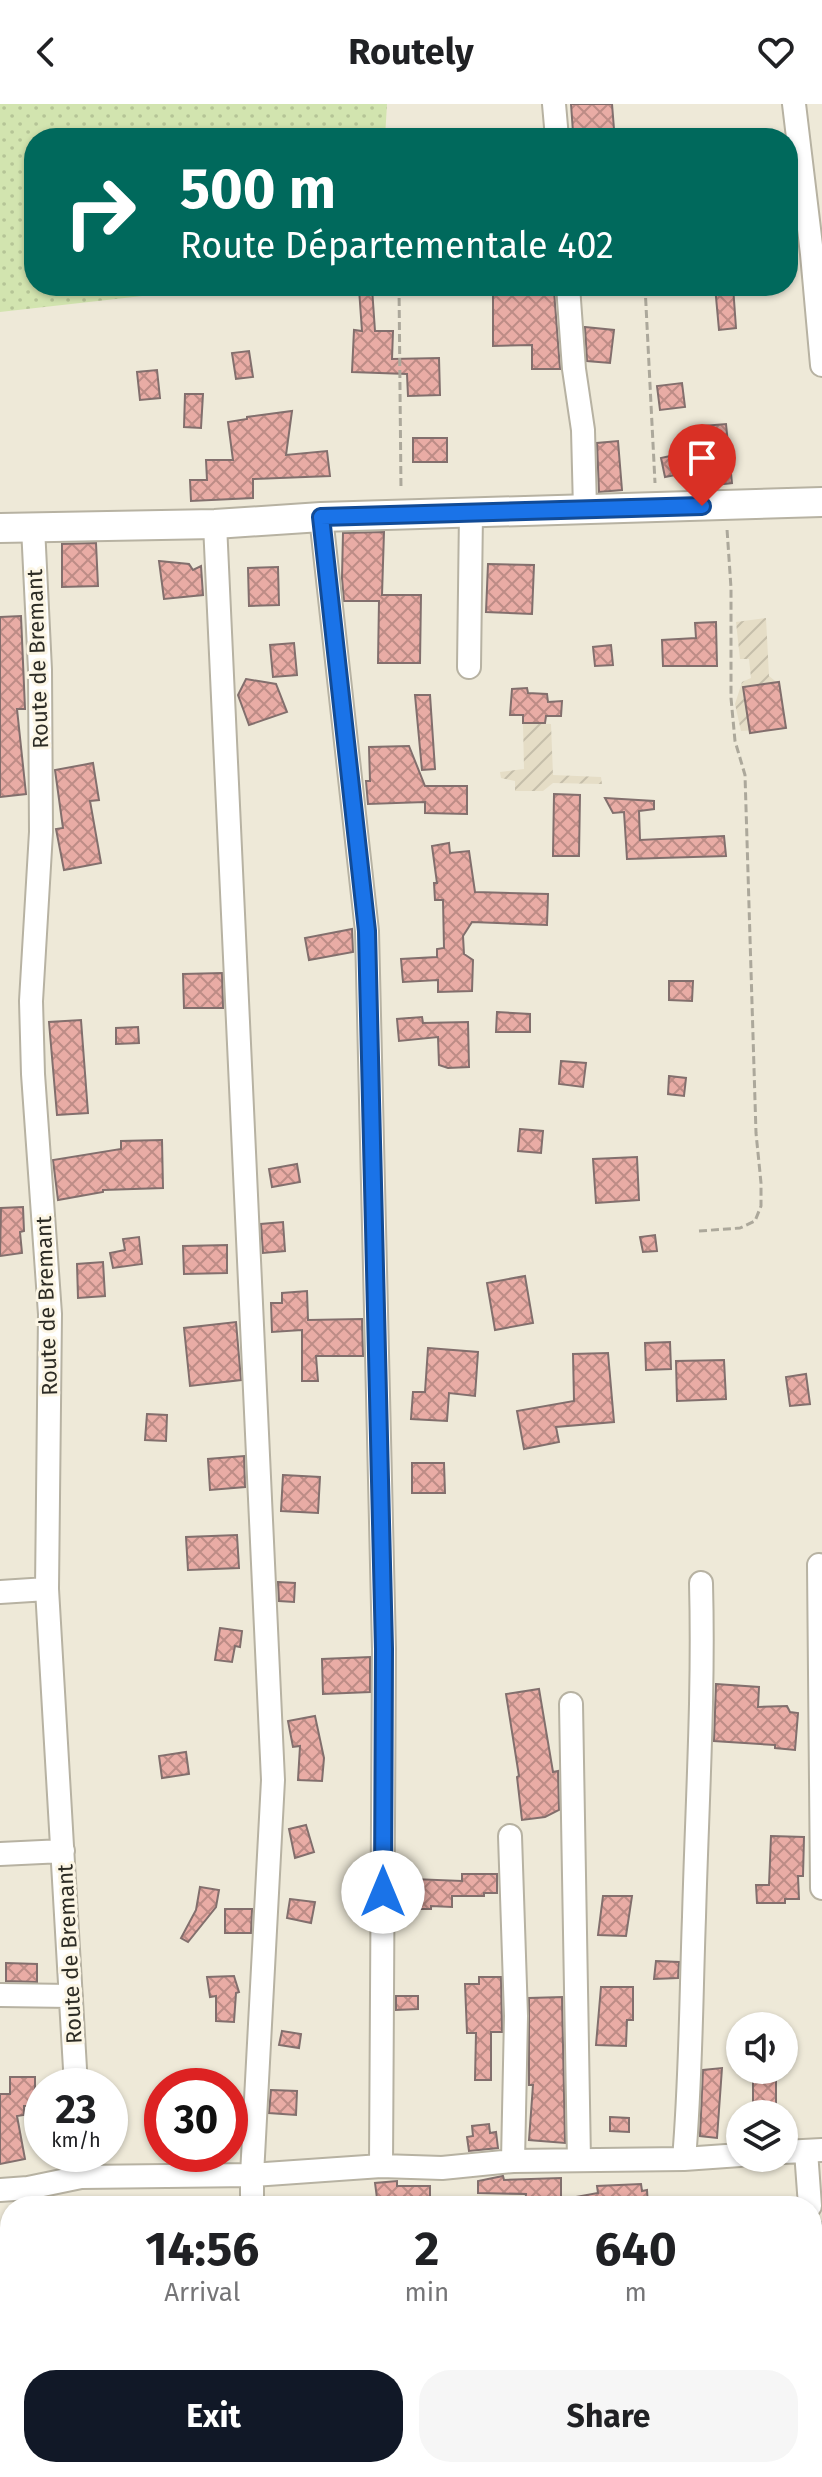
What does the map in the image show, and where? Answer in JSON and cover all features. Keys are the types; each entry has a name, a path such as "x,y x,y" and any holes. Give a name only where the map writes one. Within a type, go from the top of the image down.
{"main road":[{"path":"0,528 215,524 321,517 822,502"}],"street":[{"path":"554,104 556,128"},
{"path":"794,104 797,128"},
{"path":"798,137 822,365"},
{"path":"569,296 574,369 583,430 585,509"},
{"path":"469,667 471,513"},
{"path":"321,517 367,931 384,1649 381,2166"},
{"path":"215,524 273,1780 252,2196"},
{"name":"Route de Bremant","path":"33,527 40,670 41,832 31,1001 33,1074 50,1314 47,1589 75,2068"},
{"path":"819,1565 822,1888"},
{"path":"684,2159 691,2075 694,1914 700,1807 701,1583"},
{"path":"0,1592 47,1589"},
{"path":"571,1704 579,2160"},
{"path":"510,1836 516,2016 513,2161"},
{"path":"0,1854 63,1851"},
{"path":"0,1995 71,1996"},
{"path":"804,2151 809,2196"},
{"path":"0,2190 28,2188 81,2177 252,2175 381,2166 442,2168 513,2161 726,2156"},
{"path":"81,2172 81,2177"}],"path":[{"path":"399,296 402,515"},
{"path":"645,296 656,507"},
{"path":"699,1231 740,1228 755,1221 761,1206 745,775 735,741 731,698 731,588 725,505"}],"shaded area":[{"path":"766,618 769,676 780,685 786,728 741,731 735,704 742,682 751,678 749,659 740,659 736,622"},
{"path":"523,723 551,724 553,775 601,777 602,784 553,783 543,791 515,791 515,781 501,778 500,772 524,769"}],"green space":[{"path":"0,104 387,104 386,128 24,128 24,296 142,296 0,312"}],"building":[{"path":"571,104 612,104 614,128 573,128"},
{"path":"360,296 373,296 375,331 393,331 392,359 439,358 440,395 408,396 407,374 352,372 354,330 362,331"},
{"path":"493,296 554,296 560,369 532,369 532,345 493,346"},
{"path":"716,296 734,296 736,328 719,330"},
{"path":"585,327 614,330 610,363 587,361"},
{"path":"249,351 253,377 236,379 232,353"},
{"path":"157,370 160,398 140,400 137,372"},
{"path":"682,383 685,407 660,410 657,386"},
{"path":"185,394 203,394 201,428 184,427"},
{"path":"292,411 286,455 327,451 330,476 253,479 253,498 191,501 190,480 207,480 206,460 233,460 228,422"},
{"path":"726,424 732,483 697,487 695,471 665,477 661,458 693,451 691,427"},
{"path":"413,438 447,438 447,462 413,462"},
{"path":"618,441 622,490 599,492 597,443"},
{"path":"384,532 382,595 421,595 420,663 378,663 379,601 344,601 343,533"},
{"path":"96,543 98,586 62,587 62,544"},
{"path":"159,561 189,564 193,570 201,566 203,595 164,599"},
{"path":"488,564 534,565 532,614 486,612"},
{"path":"278,567 279,605 249,606 248,568"},
{"path":"21,616 25,709 17,709 26,794 0,797 0,617"},
{"path":"716,622 717,666 663,666 662,640 696,638 695,623"},
{"path":"294,643 297,675 273,677 270,645"},
{"path":"611,645 613,665 595,666 593,647"},
{"path":"246,679 276,684 287,712 249,725 238,695"},
{"path":"779,682 786,728 750,733 743,687"},
{"path":"527,688 528,693 547,694 548,702 562,701 561,716 546,716 545,723 523,723 523,715 510,715 512,689"},
{"path":"415,695 430,695 435,769 422,770"},
{"path":"409,746 425,786 467,786 467,814 425,813 425,802 368,804 366,781 370,781 369,747"},
{"path":"93,763 99,800 90,801 101,863 64,870 56,829 63,828 55,770"},
{"path":"554,794 580,795 579,856 553,856"},
{"path":"605,798 654,801 654,809 639,811 640,840 724,836 726,856 627,859 624,812 613,813"},
{"path":"449,843 450,853 469,851 475,892 548,894 547,925 472,922 463,936 464,954 473,960 472,991 438,992 438,980 403,982 401,959 437,957 437,949 444,948 443,900 435,900 434,883 437,883 432,846"},
{"path":"352,929 353,952 309,960 305,938"},
{"path":"222,973 223,1008 184,1008 183,974"},
{"path":"669,981 693,981 692,1001 669,1000"},
{"path":"497,1012 530,1014 530,1032 496,1032"},
{"path":"422,1017 423,1023 468,1022 469,1067 439,1065 438,1037 399,1041 397,1019"},
{"path":"81,1020 88,1113 57,1115 49,1022"},
{"path":"138,1027 139,1043 116,1044 116,1028"},
{"path":"561,1061 586,1063 583,1087 559,1084"},
{"path":"669,1076 686,1078 684,1096 668,1094"},
{"path":"520,1129 543,1131 541,1153 518,1151"},
{"path":"162,1140 163,1188 103,1190 58,1200 53,1160 121,1149 121,1141"},
{"path":"637,1157 639,1200 596,1203 593,1159"},
{"path":"297,1164 300,1182 272,1187 269,1169"},
{"path":"23,1207 24,1231 20,1232 22,1253 0,1256 1,1208"},
{"path":"283,1222 285,1251 263,1253 261,1224"},
{"path":"655,1235 657,1251 643,1252 640,1237"},
{"path":"139,1237 142,1264 113,1268 110,1253 125,1250 123,1239"},
{"path":"227,1245 227,1273 184,1274 183,1246"},
{"path":"103,1262 105,1296 78,1298 77,1264"},
{"path":"525,1276 533,1323 495,1330 487,1283"},
{"path":"307,1291 308,1320 362,1319 363,1356 316,1356 318,1381 302,1381 302,1330 272,1332 271,1303 282,1303 282,1293"},
{"path":"236,1322 241,1380 190,1386 184,1328"},
{"path":"670,1342 671,1369 646,1370 645,1343"},
{"path":"428,1348 478,1352 475,1396 449,1393 447,1421 411,1419 413,1392 425,1392"},
{"path":"608,1353 614,1422 556,1427 559,1442 524,1449 517,1411 574,1401 573,1354"},
{"path":"724,1360 726,1399 677,1401 676,1361"},
{"path":"806,1374 810,1404 790,1406 786,1377"},
{"path":"147,1414 167,1415 166,1441 145,1440"},
{"path":"244,1456 245,1487 210,1490 208,1459"},
{"path":"412,1463 444,1463 445,1493 412,1493"},
{"path":"283,1475 320,1477 318,1513 281,1511"},
{"path":"237,1535 239,1568 188,1570 186,1537"},
{"path":"278,1582 295,1583 294,1602 279,1601"},
{"path":"220,1628 242,1631 240,1647 235,1646 232,1662 215,1660"},
{"path":"370,1657 370,1692 323,1694 322,1659"},
{"path":"716,1684 759,1687 758,1707 787,1706 790,1712 798,1713 795,1750 775,1748 775,1745 714,1741"},
{"path":"539,1689 553,1772 558,1771 559,1810 545,1817 522,1820 519,1776 506,1694"},
{"path":"315,1716 324,1758 322,1781 298,1780 300,1746 293,1747 288,1721"},
{"path":"186,1752 189,1774 162,1778 159,1756"},
{"path":"306,1825 314,1852 295,1858 289,1829"},
{"path":"771,1836 804,1837 803,1876 798,1876 799,1899 785,1899 785,1903 757,1903 756,1885 769,1885"},
{"path":"462,1874 497,1874 497,1893 452,1896 452,1907 414,1909 409,1903 413,1879 462,1881"},
{"path":"200,1887 219,1890 216,1907 188,1942 181,1938 196,1910"},
{"path":"603,1896 632,1896 626,1936 598,1935"},
{"path":"290,1899 315,1902 311,1923 287,1918"},
{"path":"225,1909 252,1909 251,1933 225,1933"},
{"path":"656,1961 679,1962 678,1978 654,1979"},
{"path":"6,1963 37,1964 37,1982 6,1981"},
{"path":"234,1976 239,1992 236,1993 234,2022 216,2021 216,1996 210,1997 207,1977"},
{"path":"479,1977 501,1977 502,2032 491,2032 491,2080 475,2080 476,2033 467,2033 465,1984 479,1984"},
{"path":"601,1987 633,1987 633,2020 627,2020 626,2046 596,2045"},
{"path":"396,1996 418,1996 418,2009 396,2010"},
{"path":"562,1997 565,2143 529,2140 533,2085 529,2085 529,1998"},
{"path":"282,2031 301,2034 299,2048 279,2045"},
{"path":"722,2068 717,2138 700,2136 703,2070"},
{"path":"10,2077 24,2077 24,2115 17,2116 24,2159 0,2164 0,2094 10,2094"},
{"path":"753,2084 776,2084 776,2100 753,2100"},
{"path":"271,2090 297,2091 296,2115 269,2113"},
{"path":"610,2117 629,2118 629,2132 610,2131"},
{"path":"489,2124 490,2133 496,2132 498,2148 469,2151 467,2137 473,2136 472,2126"},
{"path":"503,2176 504,2180 561,2178 561,2196 478,2193 478,2181"},
{"path":"397,2181 397,2186 430,2186 430,2196 377,2196 375,2183"},
{"path":"641,2184 642,2191 647,2190 647,2196 581,2196 598,2193 597,2186"}],"route":[{"path":"383,1892 384,1649 367,931 321,517 702,506"}]}
